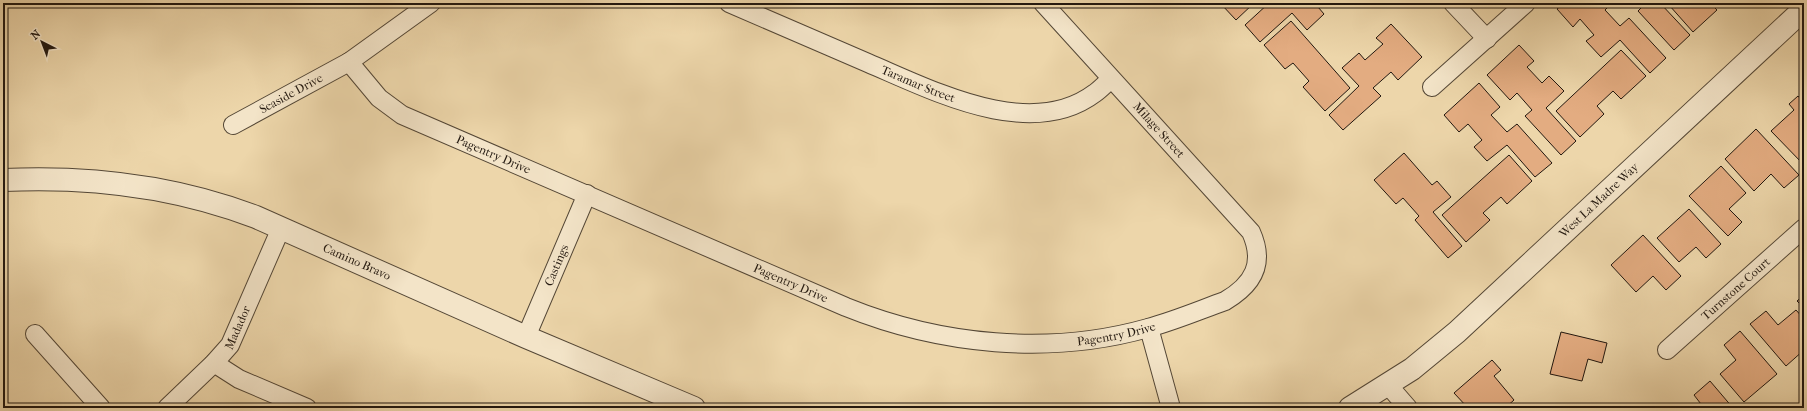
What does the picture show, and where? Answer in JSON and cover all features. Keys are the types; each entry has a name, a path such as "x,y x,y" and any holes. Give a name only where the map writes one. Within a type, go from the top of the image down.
{"street":[{"name":"Seaside Drive","path":"233,125 349,62 431,3"},
{"name":"Taramar Street","path":"729,3 954,100 982,107 1034,113 1052,110 1082,101 1095,93 1111,79"},
{"name":"Milage Street","path":"1043,3 1251,232 1256,243 1258,254 1257,265"},
{"path":"1453,3 1487,39"},
{"path":"1432,87 1526,3"},
{"name":"West La Madre Way","path":"1388,385 1435,352 1480,312 1804,9"},
{"name":"Pagentry Drive","path":"349,62 379,98 402,115 851,309 900,326 922,331 988,342 1033,343 1089,339 1149,328 1225,301 1236,294 1252,276 1257,265"},
{"name":"Camino Bravo","path":"3,180 63,180 143,186 179,193 217,203 281,228 526,337 694,408"},
{"name":"Castings","path":"526,337 587,194"},
{"name":"Madador","path":"167,408 214,363 230,345 281,228"},
{"name":"Turnstone Court","path":"1667,350 1804,228"},
{"path":"1149,328 1171,408"},
{"path":"35,334 101,408"},
{"path":"214,363 239,379 307,408"},
{"path":"1350,408 1388,385 1408,408"}],"building":[{"path":"1254,3 1236,20 1221,4"},
{"path":"1269,3 1322,3 1318,7 1324,14 1307,30 1292,13 1260,42 1245,25"},
{"path":"1564,3 1612,3 1605,10 1620,26 1629,18 1666,58 1650,73 1620,40 1601,57 1586,41 1594,35 1580,19 1573,27 1557,9"},
{"path":"1642,3 1660,3 1690,35 1674,50 1638,11 1644,5"},
{"path":"1670,3 1710,3 1717,10 1693,32 1669,5"},
{"path":"1291,21 1350,88 1325,111 1303,87 1309,81 1293,63 1285,69 1264,45"},
{"path":"1391,24 1422,57 1398,80 1391,72 1373,88 1381,96 1343,130 1329,115 1359,86 1342,68 1359,53 1365,60 1383,44 1376,38"},
{"path":"1519,45 1534,61 1527,67 1542,83 1549,76 1564,91 1546,108 1576,141 1561,155 1525,116 1532,110 1517,93 1510,100 1487,75"},
{"path":"1621,50 1646,76 1621,99 1613,91 1597,106 1604,114 1580,137 1556,111"},
{"path":"1479,83 1500,107 1491,115 1507,132 1517,124 1552,163 1535,177 1507,145 1487,161 1474,147 1482,140 1468,124 1459,132 1444,115"},
{"path":"1798,96 1804,103 1804,165 1771,131 1794,110 1789,104"},
{"path":"1756,129 1799,175 1784,188 1771,174 1754,191 1725,159"},
{"path":"1404,153 1432,185 1437,181 1451,197 1433,212 1462,246 1448,258 1415,220 1419,216 1403,198 1396,204 1374,180"},
{"path":"1509,155 1532,181 1507,204 1501,197 1483,213 1490,220 1466,242 1442,215"},
{"path":"1721,166 1746,193 1729,209 1742,222 1728,236 1689,196"},
{"path":"1689,209 1721,244 1706,258 1696,247 1679,262 1657,238"},
{"path":"1643,235 1681,276 1666,290 1653,276 1636,292 1611,265"},
{"path":"1804,295 1804,308 1797,301"},
{"path":"1796,310 1804,319 1804,350 1786,366 1750,324 1766,311 1778,325"},
{"path":"1740,331 1777,374 1744,402 1720,374 1736,360 1724,345"},
{"path":"1561,332 1607,343 1602,363 1588,359 1582,381 1550,374"},
{"path":"1492,360 1501,370 1494,376 1514,400 1505,408 1468,408 1454,393"},
{"path":"1710,381 1733,408 1704,408 1694,395"}]}
